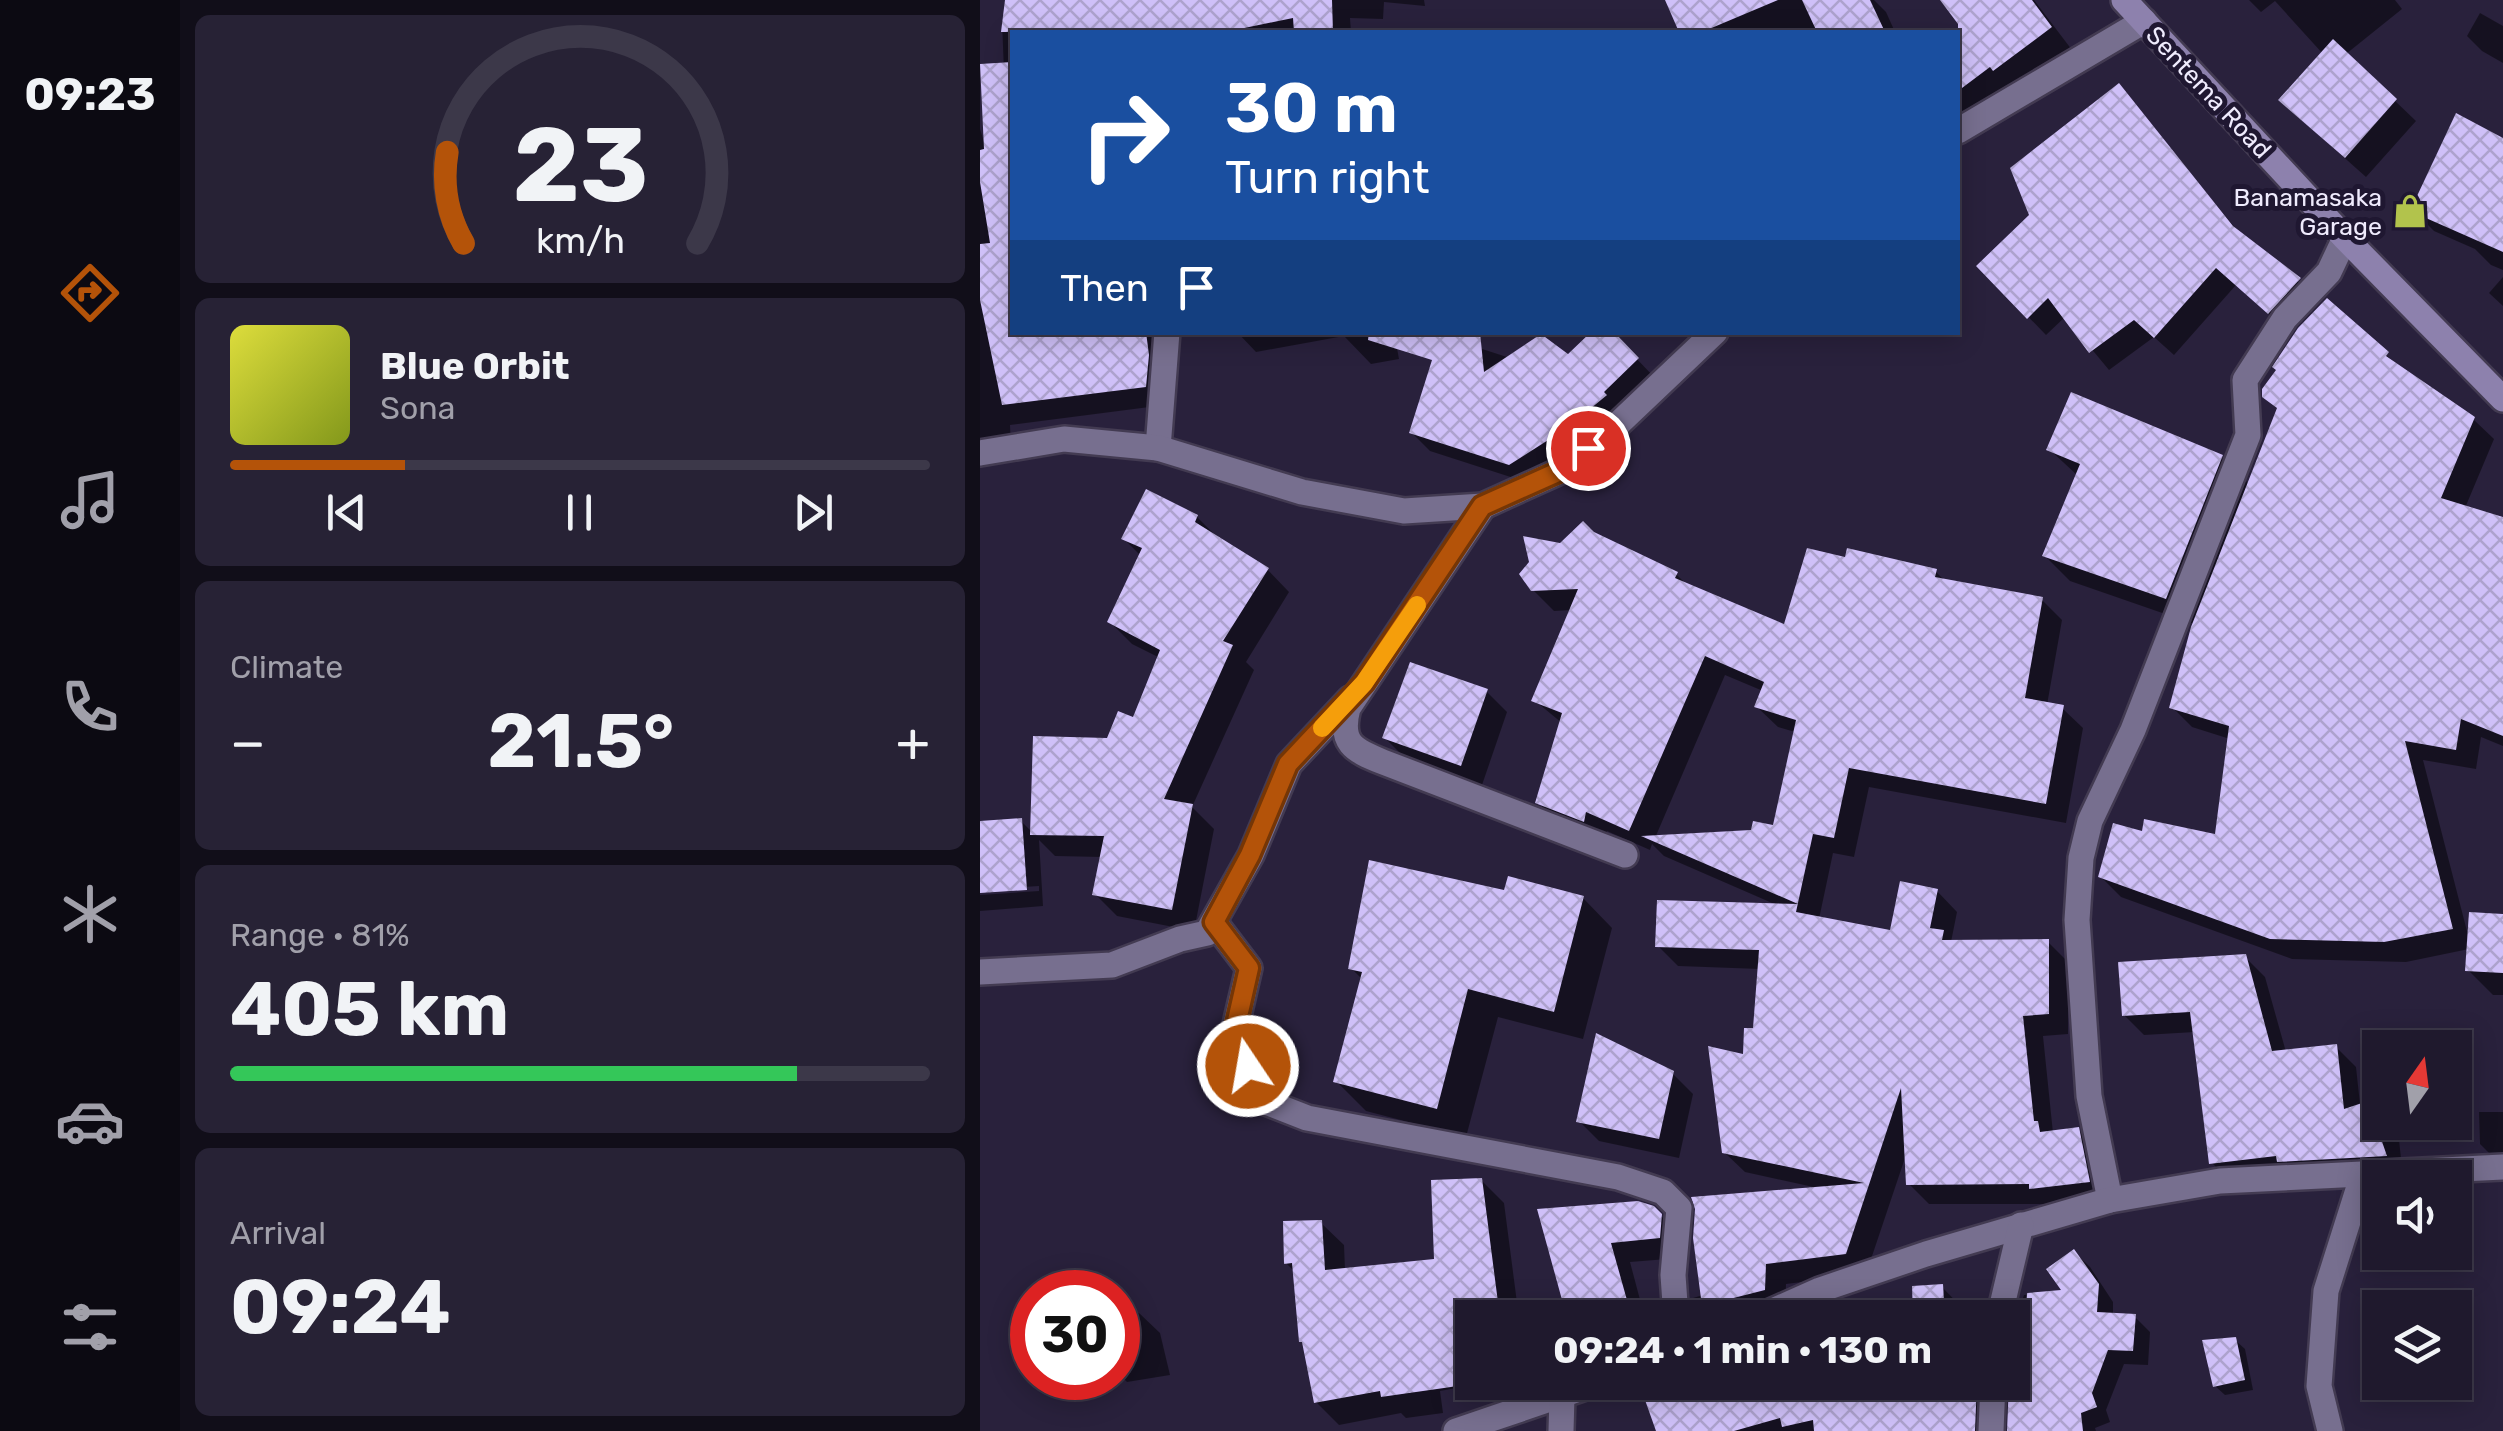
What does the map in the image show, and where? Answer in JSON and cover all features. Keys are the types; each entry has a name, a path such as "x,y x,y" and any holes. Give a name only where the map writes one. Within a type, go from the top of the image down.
{"main road":[{"name":"Sentema Road","path":"2124,0 2345,238 2503,399"}],"street":[{"path":"1960,131 2144,21"},
{"path":"2110,1200 2088,1096 2076,920 2080,858 2090,821 2133,730 2248,434 2246,380 2285,318 2329,272 2345,238"},
{"path":"1158,448 1167,335"},
{"path":"980,453 1064,439 1158,448 1302,492 1387,508 1404,511 1482,506 1560,471 1618,425 1712,335"},
{"path":"1482,506 1348,708 1343,727 1349,744 1361,753 1625,855"},
{"path":"980,972 1112,965 1180,938 1207,933 1250,855 1288,764 1364,683"},
{"path":"1214,922 1249,968 1234,1034 1261,1100 1307,1118 1618,1177 1663,1192 1679,1208 1675,1300"},
{"path":"2472,1169 2503,1167"},
{"path":"1797,1300 2021,1225 2110,1200 2220,1180 2362,1174 2326,1291 2318,1386 2330,1431"},
{"path":"2003,1300 2021,1225"},
{"path":"1456,1431 1550,1400"},
{"path":"1561,1431 1562,1400"},
{"path":"1990,1431 1993,1400"}],"building":[{"path":"1005,0 1332,0 1333,30 1294,30 1293,18 1235,30 1001,32"},
{"path":"1665,0 1778,0 1707,30 1678,30"},
{"path":"1802,0 1870,0 1884,30 1816,30"},
{"path":"1940,0 2032,0 2052,27 1993,71 1990,67 1960,90 1958,24"},
{"path":"2333,39 2397,99 2345,158 2278,100"},
{"path":"1010,62 1010,335 1146,335 1146,387 1002,405 980,300 980,244 990,243 980,182 980,150 984,149 980,64"},
{"path":"2119,83 2233,226 2301,278 2268,314 2216,268 2154,338 2134,320 2089,353 2048,298 2027,319 1976,266 2029,215 2010,168"},
{"path":"2456,113 2503,138 2503,252 2410,211"},
{"path":"2327,298 2389,352 2386,356 2475,417 2441,498 2503,517 2503,736 2461,719 2456,750 2405,741 2453,929 2384,942 2270,939 2098,877 2113,823 2142,831 2144,819 2215,834 2229,726 2169,708 2191,627 2277,408 2262,397 2262,389 2298,328"},
{"path":"1369,335 1480,335 1484,372 1540,335 1568,354 1588,335 1617,335 1639,358 1604,392 1607,395 1567,428 1509,465 1409,433 1432,360 1368,340"},
{"path":"2071,392 2223,455 2166,599 2042,556 2080,464 2046,450"},
{"path":"1146,489 1198,515 1195,522 1269,568 1223,641 1233,645 1164,799 1193,804 1172,910 1092,895 1104,836 1030,835 1033,736 1107,738 1118,711 1133,717 1160,650 1107,622 1142,548 1121,539"},
{"path":"1583,521 1594,532 1678,572 1675,578 1784,624 1807,548 1845,557 1847,548 1937,569 1935,577 2043,597 2025,698 2064,705 2046,804 1849,768 1834,838 1813,834 1798,904 1641,836 1751,830 1753,821 1773,825 1796,720 1754,707 1764,682 1705,656 1629,831 1586,812 1584,822 1535,803 1562,713 1531,701 1578,589 1531,591 1519,574 1529,562 1523,536 1560,543"},
{"path":"1410,662 1488,689 1461,766 1382,738"},
{"path":"1022,818 1027,890 980,893 980,821"},
{"path":"1369,860 1504,890 1508,876 1584,896 1554,1012 1468,989 1437,1109 1333,1082 1362,972 1348,969"},
{"path":"1900,881 1938,889 1930,928 1944,930 1942,940 2049,939 2049,1014 2023,1016 2034,1121 2038,1121 2040,1132 2079,1127 2090,1182 2029,1189 2029,1184 1906,1185 1901,1088 1846,1254 1766,1264 1765,1290 1726,1300 1701,1300 1691,1197 1864,1183 1722,1153 1708,1046 1743,1054 1744,1028 1753,1028 1759,950 1655,947 1657,900 1798,904 1796,912 1890,930"},
{"path":"2469,912 2503,914 2503,973 2465,971"},
{"path":"2246,954 2272,1051 2337,1044 2344,1109 2362,1103 2362,1140 2381,1140 2387,1156 2277,1162 2276,1156 2209,1164 2190,1012 2122,1016 2118,962"},
{"path":"1596,1033 1674,1071 1659,1139 1576,1122"},
{"path":"1482,1178 1498,1300 1455,1300 1455,1386 1381,1397 1380,1391 1314,1403 1299,1342 1292,1263 1284,1264 1283,1221 1322,1220 1325,1270 1434,1259 1431,1180"},
{"path":"1638,1201 1654,1206 1662,1214 1660,1238 1611,1243 1627,1300 1562,1300 1537,1209"},
{"path":"2074,1249 2099,1284 2097,1312 2136,1314 2133,1351 2108,1350 2092,1393 2097,1407 2081,1413 2083,1431 2007,1431 2008,1400 2030,1400 2027,1293 2061,1290 2046,1269"},
{"path":"1943,1284 1944,1300 1912,1300 1912,1286"},
{"path":"2236,1337 2245,1380 2213,1387 2202,1340"},
{"path":"1645,1400 1976,1400 1975,1431 1814,1431 1813,1420 1782,1427 1780,1418 1734,1431 1656,1431"}],"slow traffic":[{"path":"1322,728 1364,683 1417,605"}],"place":[{"name":"Banamasaka Garage","path":"2410,211"}],"route":[{"path":"1248,1066 1234,1034 1249,968 1214,922 1250,855 1288,764 1364,683 1482,506 1560,471 1588,448"}]}
